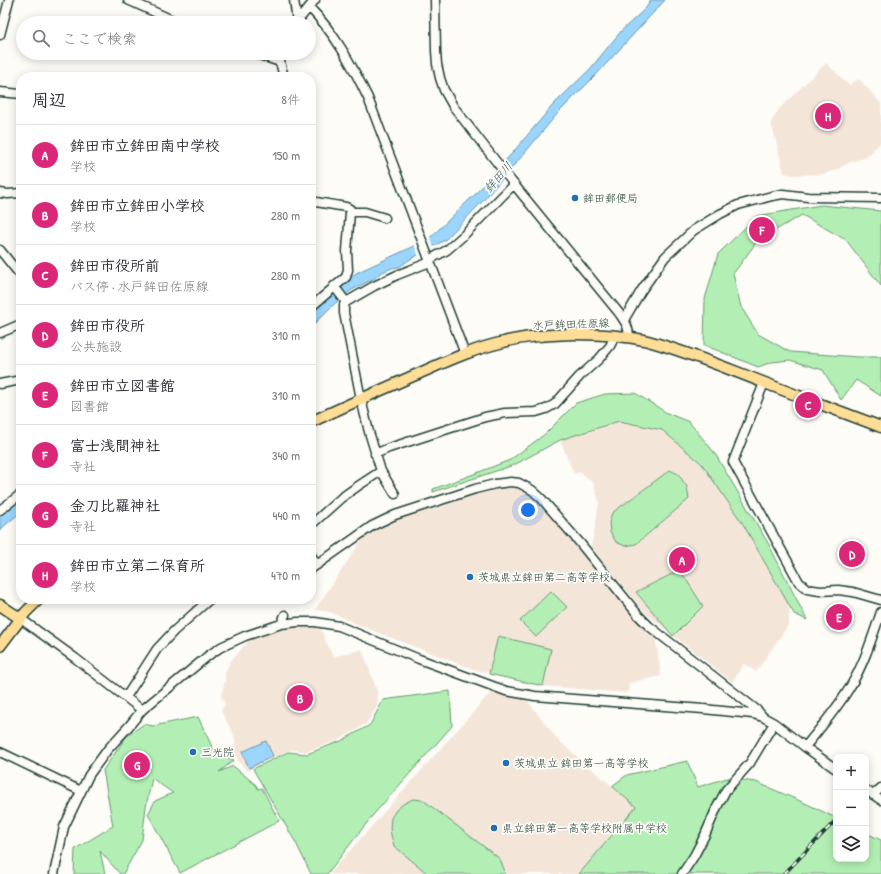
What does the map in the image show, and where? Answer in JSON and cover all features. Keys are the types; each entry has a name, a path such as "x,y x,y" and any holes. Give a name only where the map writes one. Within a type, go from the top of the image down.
{"main road":[{"name":"水戸鉾田佐原線","path":"316,420 465,354 505,341 532,337 566,335 613,335 647,341 693,355 881,427"},
{"path":"0,646 33,604"},
{"path":"0,605 21,619"}],"street":[{"path":"0,36 9,0"},
{"path":"128,0 163,16"},
{"path":"294,0 295,16"},
{"path":"301,16 314,0"},
{"path":"435,0 437,64 444,90 453,106 628,325 629,337"},
{"path":"309,7 322,21 348,58 376,116 465,354"},
{"path":"274,60 280,62 283,72"},
{"path":"0,92 16,94"},
{"path":"395,494 381,472 375,454 361,399 344,313 344,305 346,302 374,286 447,250 460,239 513,183"},
{"path":"0,193 16,193"},
{"path":"624,320 641,291 665,256 694,230 738,205 783,194 808,197 881,198"},
{"path":"316,202 350,209 347,251 348,270 346,277 316,303"},
{"path":"350,212 365,212 385,218"},
{"path":"0,250 16,270"},
{"path":"335,287 346,302"},
{"path":"0,333 16,326"},
{"path":"375,454 389,448 485,417 505,413 536,412 546,409 555,404 580,376 599,359 610,346 613,335"},
{"path":"0,384 16,381"},
{"path":"764,383 733,462 800,582 807,589 853,592 881,600"},
{"path":"316,520 341,498 381,472"},
{"path":"316,566 372,526 395,515 475,489 495,484 511,482 519,483 532,490 541,498 649,626 758,711 763,717"},
{"path":"0,510 16,497"},
{"path":"126,697 157,649 174,631 204,604"},
{"path":"805,747 850,688 864,659 881,612"},
{"path":"281,624 285,615"},
{"path":"21,619 75,658 142,710"},
{"path":"54,874 64,827 89,775 142,710 209,655 221,647 245,636 281,624 315,622 339,626 419,659 506,692 752,714 763,717 774,723 833,767"},
{"path":"682,874 694,856 726,790 750,763 774,723"},
{"path":"0,752 81,790"},
{"path":"869,792 881,788"},
{"path":"869,792 881,800"}],"shaded area":[{"path":"826,63 849,85 859,79 881,103 881,142 866,158 852,161 838,169 824,174 792,175 784,173 771,122 779,109"},
{"path":"632,419 656,426 679,441 716,477 790,606 789,624 756,672 744,664 732,682 644,612 591,547 599,502 593,483 581,472 574,474 560,440 590,427 607,422"},
{"name":"茨城県立鉾田第二高等学校","path":"505,487 521,488 529,493 577,545 655,635 661,676 629,683 628,693 543,686 473,669 368,629 330,612 315,610 365,535 390,520 480,492"},
{"path":"319,626 333,657 362,649 377,691 377,707 366,724 339,740 305,752 290,750 247,771 238,761 234,752 234,735 221,711 225,704 221,696 225,681 225,673 230,662 254,635 285,628"},
{"name":"茨城県立 鉾田第一高等学校","path":"491,692 526,699 558,740 636,807 579,874 330,874 338,864"}],"green space":[{"path":"821,205 881,211 881,286 846,240 802,215 758,240 733,274 741,307 758,334 790,352 858,357 881,357 881,396 856,380 841,400 823,370 790,360 772,362 758,367 704,345 705,299 718,254 757,216"},
{"path":"635,393 667,413 689,422 714,452 768,543 807,620 794,614 743,524 702,464 662,430 619,421 560,440 514,465 433,492 433,489 510,460 545,434 576,403 605,394"},
{"path":"670,470 678,474 687,487 689,499 636,544 625,546 616,542 610,532 609,523 612,513"},
{"path":"680,570 703,606 673,636 636,592"},
{"path":"551,591 567,607 536,637 520,621"},
{"path":"498,636 551,649 543,686 489,674"},
{"path":"450,691 452,726 373,815 327,874 311,874 296,843 253,769 288,752 307,754 341,741 370,725 383,700"},
{"path":"198,717 215,753 234,760 219,772 233,766 256,785 258,789 262,788 279,821 180,873 148,814 155,801 173,793 152,778 146,807 142,840 123,874 120,874 100,851 105,874 74,874 75,849 113,826 103,770 127,736 144,724 153,726"},
{"path":"687,761 698,787 727,778 756,782 833,817 833,862 869,862 869,834 881,840 881,874 579,874 636,807 612,786 627,775"},
{"path":"413,799 423,800 500,859 505,874 428,874 394,846 391,835 391,818 396,810 403,804"}],"water":[{"name":"鉾田川","path":"651,0 665,0 596,75 558,113 482,202 445,240 399,267 380,273 375,278 350,291 316,322 316,306 356,273 432,236 475,195 553,105 590,69 622,30 646,8"},
{"path":"16,502 16,516 0,531 0,515"},
{"path":"266,741 273,756 249,768 242,752"}],"pier":[{"path":"430,236 434,248 419,257 414,244"}],"railway":[{"path":"784,874 833,823"}],"place":[{"name":"鉾田市立第二保育所","path":"828,116"},
{"name":"鉾田郵便局","path":"575,198"},
{"name":"富士浅間神社","path":"762,230"},
{"name":"鉾田市役所前","path":"808,405"},
{"name":"鉾田市役所","path":"852,554"},
{"name":"鉾田市立鉾田南中学校","path":"682,560"},
{"name":"茨城県立鉾田第二高等学校","path":"470,577"},
{"name":"鉾田市立図書館","path":"839,617"},
{"name":"鉾田市立鉾田小学校","path":"300,698"},
{"name":"三光院","path":"193,752"},
{"name":"茨城県立 鉾田第一高等学校","path":"506,763"},
{"name":"金刀比羅神社","path":"137,765"},
{"name":"県立鉾田第一高等学校附属中学校","path":"494,828"}]}
